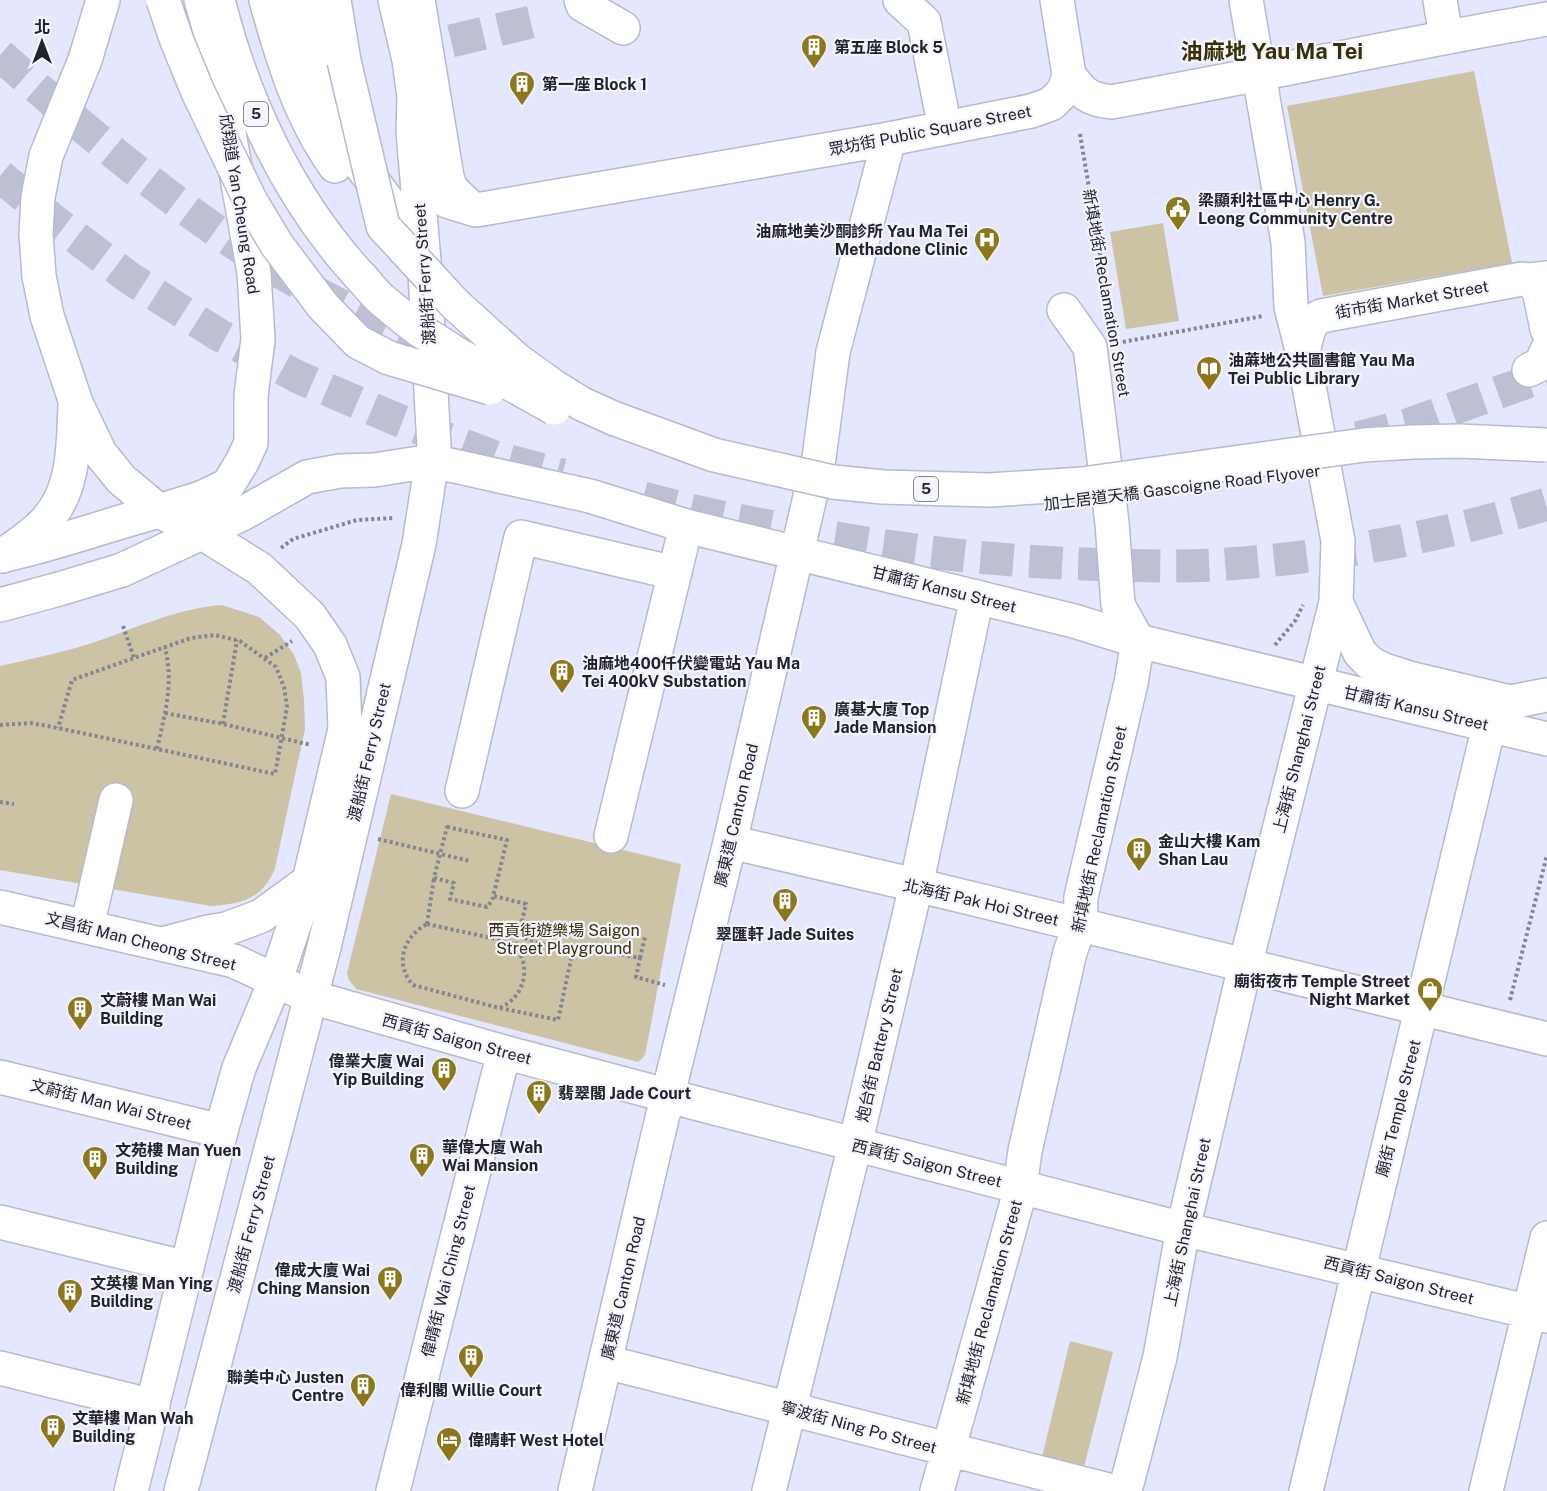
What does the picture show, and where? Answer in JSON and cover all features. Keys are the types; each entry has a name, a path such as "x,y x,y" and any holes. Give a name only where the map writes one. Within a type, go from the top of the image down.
{"main road":[{"path":"1,556 46,520 58,503 72,468 76,403 47,316 39,276 36,234 38,197 46,156 85,60 103,0"},
{"path":"163,0 198,92 250,200 291,265 334,318 358,342 389,358 545,404"},
{"name":"欣翔道 Yan Cheung Road","path":"1,556 63,541 122,520 201,498 228,485 251,443 251,396 258,339 254,273 212,38 201,0"},
{"name":"加士居道天橋 Gascoigne Road Flyover","path":"218,0 238,69 264,131 304,202 338,252 381,299 418,329 457,354 545,404 606,435 647,452 710,472 776,489 830,499 925,507 990,507 1084,502 1366,464 1415,460 1513,460 1547,463"},
{"name":"加士居道天橋 Gascoigne Road Flyover","path":"266,0 290,79 308,121 334,165 354,193 383,226 484,332 517,360 582,404 646,431 714,455 832,482 936,490 1031,488 1082,484 1364,445 1448,441 1547,445"},
{"path":"300,0 339,137 422,246"},
{"path":"334,0 354,107 383,226"},
{"name":"渡船街 Ferry Street","path":"181,1491 311,997 418,544 432,461 433,419 414,143 414,97 409,60 395,0"},
{"path":"414,143 433,89 438,44 418,0"},
{"path":"581,0 583,5 623,28"},
{"path":"900,0 924,22 941,108"},
{"path":"1057,0 1069,75 1080,91 1093,100 1111,102 1547,19"},
{"name":"上海街 Shanghai Street","path":"1125,1491 1160,1357 1183,1229 1315,684 1320,601 1338,541 1303,354 1291,308 1288,242 1246,0"},
{"path":"1440,0 1446,37"},
{"name":"眾坊街 Public Square Street","path":"414,143 427,180 447,201 476,210 889,139 1031,111 1051,104 1064,91 1069,75"},
{"path":"433,89 451,189 476,210"},
{"name":"廣東道 Canton Road","path":"575,1491 819,458 833,352 889,139"},
{"name":"街市街 Market Street","path":"1303,354 1311,325 1314,319 1321,316 1522,279 1539,279"},
{"path":"1539,279 1547,329"},
{"name":"新填地街 Reclamation Street","path":"937,1491 1020,1186 1025,1151 1070,952 1080,925 1081,897 1131,682 1138,641 1118,605 1112,523 1090,347 1064,310"},
{"name":"渡船街 Ferry Street","path":"76,403 100,453 121,480 159,511 201,532 260,569 310,616 330,645 343,677 345,729 309,881 275,982 239,1068 221,1131 131,1491"},
{"name":"甘肅街 Kansu Street","path":"201,532 242,514 307,477 432,461 590,496 686,526 1074,621 1138,641 1547,739"},
{"path":"611,836 686,526"},
{"path":"0,605 112,573 201,532"},
{"path":"462,791 521,537 675,573"},
{"name":"炮台街 Battery Street","path":"769,1491 855,1145 916,886 976,597"},
{"name":"甘肅街 Kansu Street","path":"1320,601 1360,653 1370,663 1384,670 1510,702 1547,695"},
{"name":"廟街 Temple Street","path":"1306,1491 1489,726"},
{"path":"87,927 116,800"},
{"name":"北海街 Pak Hoi Street","path":"730,842 1547,1039"},
{"path":"163,944 226,929 261,916 309,881"},
{"name":"文昌街 Man Cheong Street","path":"0,907 234,961 311,997"},
{"name":"西貢街 Saigon Street","path":"311,997 504,1052 855,1145 1183,1229 1538,1314"},
{"name":"偉晴街 Wai Ching Street","path":"393,1491 504,1052"},
{"name":"文蔚街 Man Wai Street","path":"0,1077 221,1131"},
{"path":"0,1222 188,1268"},
{"path":"1486,1491 1538,1314 1547,1238"},
{"name":"寧波街 Ning Po Street","path":"606,1362 1112,1491"},
{"path":"0,1368 153,1406"}],"path":[{"name":"新填地街 Reclamation Street","path":"1080,134 1116,344 1272,314"},
{"path":"278,550 293,538 357,520 396,517"},
{"path":"1263,647 1275,645 1295,621 1320,601"},
{"path":"123,627 134,658"},
{"path":"0,724 31,723 275,774 287,707 284,687 276,667 237,640 215,635 191,638 72,680 58,728"},
{"path":"265,658 296,638"},
{"path":"223,724 237,640"},
{"path":"157,749 165,713 170,668 165,647"},
{"path":"165,713 223,724 312,746"},
{"path":"0,802 14,804"},
{"path":"427,924 434,878 447,826 507,840 494,896 487,907 450,899 454,883 434,878"},
{"path":"374,838 470,861"},
{"path":"1508,1008 1547,855"},
{"path":"492,866 500,868"},
{"path":"494,896 526,904 516,947"},
{"path":"499,1008 508,1005 515,998 524,978 526,970 516,947 510,942 427,924 417,929 406,943 402,953 405,976 412,985 499,1008 558,1020 573,950 592,949 640,958"},
{"path":"519,936 573,955"},
{"path":"645,937 636,977 667,986"}],"green space":[{"path":"1474,71 1512,263 1323,296 1287,106"},
{"path":"1163,223 1179,321 1126,329 1110,232"},
{"path":"222,605 259,617 280,635 294,655 301,673 305,729 275,868 264,887 258,893 242,901 211,906 0,870 0,666 89,644 188,610"},
{"name":"西貢街遊樂場 Saigon Street Playground","path":"391,794 681,864 645,1055 638,1062 356,989 347,973"},
{"path":"1070,1341 1113,1352 1084,1467 1042,1457"}],"tunnel":[{"path":"451,41 535,21"},
{"path":"0,55 134,169 244,250 324,297 437,351"},
{"path":"0,176 53,220 131,279 219,335 298,377 398,420 495,457 562,475"},
{"path":"1358,438 1407,425 1547,375"},
{"path":"643,498 753,523 930,552 1079,564 1158,566 1267,561 1348,550 1468,526 1547,504"}],"place":[{"name":"第五座 Block 5","path":"814,70"},
{"name":"第一座 Block 1","path":"522,107"},
{"name":"梁顯利社區中心 Henry G. Leong Community Centre","path":"1178,232"},
{"name":"油麻地美沙酮診所 Yau Ma Tei Methadone Clinic","path":"987,263"},
{"name":"油蔴地公共圖書館 Yau Ma Tei Public Library","path":"1209,392"},
{"name":"油麻地400仟伏變電站 Yau Ma Tei 400kV Substation","path":"562,695"},
{"name":"廣基大廈 Top Jade Mansion","path":"814,741"},
{"name":"金山大樓 Kam Shan Lau","path":"1139,873"},
{"name":"翠匯軒 Jade Suites","path":"785,924"},
{"name":"廟街夜市 Temple Street Night Market","path":"1430,1013"},
{"name":"文蔚樓 Man Wai Building","path":"80,1032"},
{"name":"偉業大廈 Wai Yip Building","path":"444,1093"},
{"name":"翡翠閣 Jade Court","path":"539,1116"},
{"name":"華偉大廈 Wah Wai Mansion","path":"422,1179"},
{"name":"文苑樓 Man Yuen Building","path":"95,1182"},
{"name":"偉成大廈 Wai Ching Mansion","path":"390,1302"},
{"name":"文英樓 Man Ying Building","path":"70,1315"},
{"name":"偉利閣 Willie Court","path":"471,1380"},
{"name":"聯美中心 Justen Centre","path":"363,1409"},
{"name":"文華樓 Man Wah Building","path":"53,1450"},
{"name":"偉晴軒 West Hotel","path":"449,1463"}],"district":[{"name":"油麻地 Yau Ma Tei","path":"1272,51"}]}
